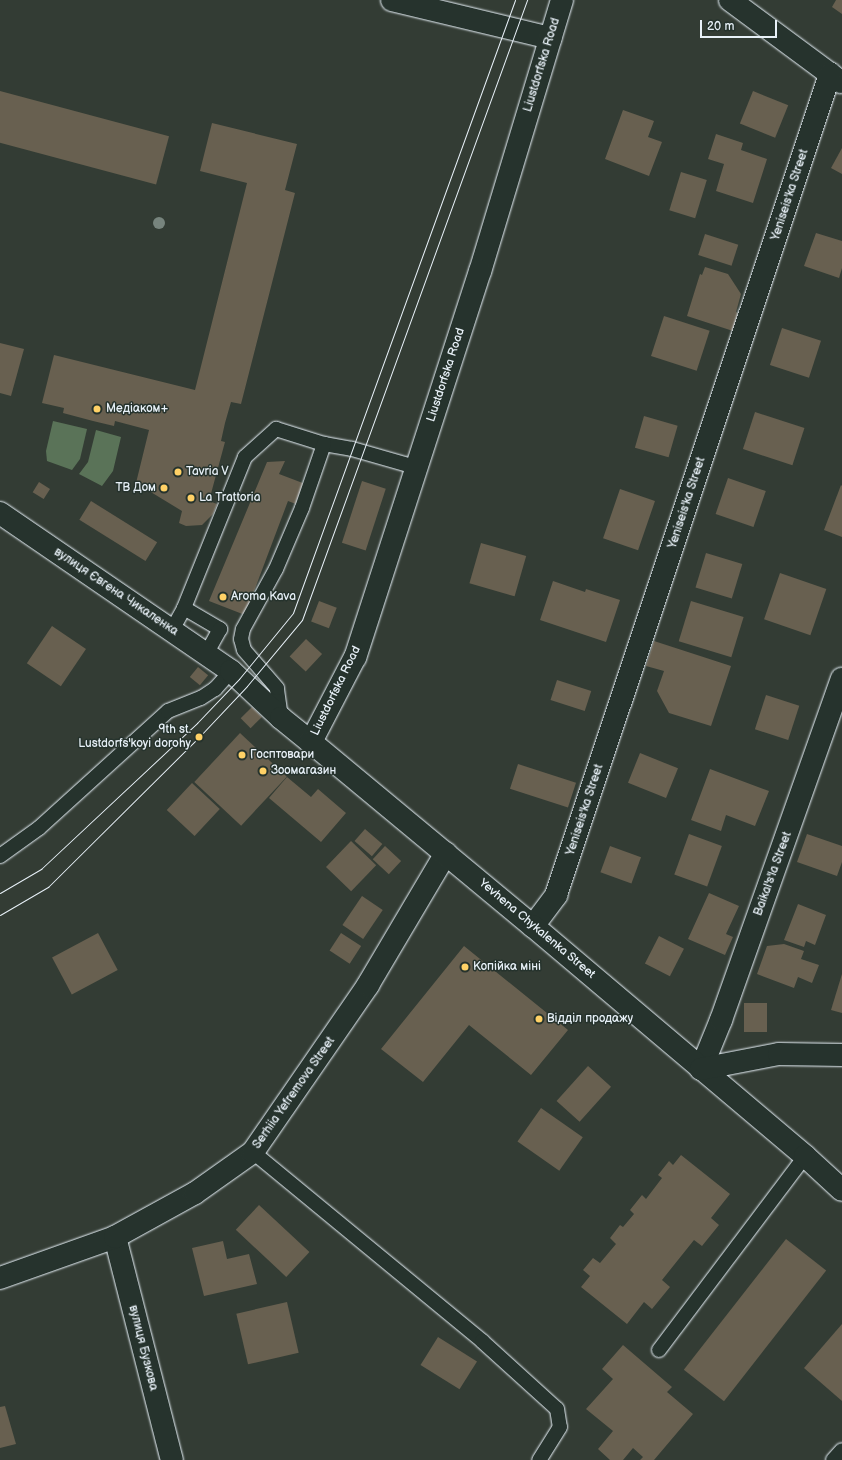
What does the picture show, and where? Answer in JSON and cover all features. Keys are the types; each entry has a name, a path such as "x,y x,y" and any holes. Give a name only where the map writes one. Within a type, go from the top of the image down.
{"street":[{"path":"392,0 550,38"},
{"name":"Liustdorfska Road","path":"311,742 355,656 415,467 480,271 562,0"},
{"path":"730,0 836,78"},
{"name":"Yeniseis'ka Street","path":"533,926 556,896 836,78"},
{"name":"вулиця Євгена Чикаленка","path":"0,513 231,671"},
{"name":"Yevhena Chykalenka Street","path":"231,671 281,718 533,926 805,1156 842,1190"},
{"name":"Baikal's'la Street","path":"701,1069 723,1013 842,679"},
{"name":"Serhiia Yefremova Street","path":"0,1278 115,1237 195,1193 253,1152 368,985 446,853"},
{"path":"701,1069 779,1054 842,1055"},
{"name":"вулиця Бузкова","path":"115,1237 172,1460"}],"lane":[{"path":"172,630 184,608 245,457 276,429 324,444 415,467"},
{"path":"281,718 277,688 244,650 241,639 243,629 276,569 302,508 324,444"},
{"path":"184,608 220,629 206,654"},
{"path":"0,856 39,828 168,711 201,698 215,689 231,671"},
{"path":"253,1152 482,1341 557,1409 560,1427 539,1460"},
{"path":"658,1350 805,1156"},
{"path":"833,1460 842,1450"}],"green space":[{"path":"53,421 87,429 80,459 72,470 47,461 46,451"},
{"path":"96,430 121,437 113,471 102,486 79,474 88,462"}],"building":[{"path":"836,0 842,0 842,14 832,7"},
{"path":"0,91 169,136 156,185 0,143"},
{"path":"753,91 788,105 775,138 740,123"},
{"path":"623,110 654,121 648,137 662,142 649,176 605,159"},
{"path":"212,123 297,144 285,190 295,193 241,404 231,402 225,423 221,441 225,442 209,501 217,504 213,514 202,525 186,526 179,523 182,511 136,483 149,430 115,421 114,426 93,421 63,413 64,408 42,403 54,355 195,390 247,183 200,171"},
{"path":"716,134 743,143 741,150 767,159 753,203 716,191 724,164 708,159"},
{"path":"842,148 842,174 831,168"},
{"path":"681,172 707,180 695,218 669,210"},
{"path":"816,233 842,241 842,268 839,278 804,266"},
{"path":"705,234 738,245 731,266 698,255"},
{"path":"705,267 728,274 741,294 733,331 687,316 700,274 702,275"},
{"path":"664,316 710,331 697,371 651,356"},
{"path":"782,328 821,341 809,378 770,365"},
{"path":"0,343 24,349 11,396 0,393"},
{"path":"755,412 804,428 792,465 743,449"},
{"path":"644,416 678,426 669,457 635,448"},
{"path":"285,461 279,474 308,485 301,506 288,501 245,615 209,601 267,462"},
{"path":"728,478 766,491 753,527 716,514"},
{"path":"362,481 386,489 366,551 342,543"},
{"path":"39,482 50,489 44,499 33,492"},
{"path":"841,485 842,486 842,537 824,530"},
{"path":"620,489 655,501 638,550 603,538"},
{"path":"91,501 157,542 145,561 79,520"},
{"path":"481,543 526,556 515,596 469,583"},
{"path":"706,553 742,564 732,599 695,587"},
{"path":"780,573 826,589 810,635 764,619"},
{"path":"553,581 585,592 586,589 620,600 606,642 540,620"},
{"path":"319,601 337,608 329,628 311,622"},
{"path":"691,601 744,617 731,657 679,641"},
{"path":"52,626 86,649 61,686 27,663"},
{"path":"306,639 322,654 306,672 290,657"},
{"path":"654,641 731,666 711,726 669,713 657,691 664,671 646,666"},
{"path":"198,667 208,675 200,685 190,677"},
{"path":"557,680 591,691 585,711 551,700"},
{"path":"766,695 799,706 788,740 755,729"},
{"path":"252,707 262,717 251,728 241,718"},
{"path":"240,733 287,777 241,826 194,782"},
{"path":"640,753 678,768 666,798 628,783"},
{"path":"518,764 576,783 568,808 510,789"},
{"path":"710,769 769,791 755,826 726,815 721,831 691,820"},
{"path":"287,777 311,797 318,789 346,813 321,842 269,798"},
{"path":"192,783 220,809 195,836 167,810"},
{"path":"365,829 382,844 372,856 355,841"},
{"path":"689,834 722,846 707,886 674,874"},
{"path":"807,834 842,846 842,862 837,876 797,862"},
{"path":"351,841 376,865 351,891 326,867"},
{"path":"385,846 401,861 389,874 373,859"},
{"path":"610,846 641,857 631,884 600,872"},
{"path":"709,893 739,906 726,934 733,937 725,955 688,939"},
{"path":"362,896 383,910 363,939 342,925"},
{"path":"798,904 826,915 815,945 806,941 804,947 784,940"},
{"path":"98,933 118,970 72,994 52,957"},
{"path":"341,933 361,946 350,964 330,951"},
{"path":"659,936 684,949 670,976 645,964"},
{"path":"784,944 804,951 801,959 819,965 812,983 798,977 794,988 757,974 767,946"},
{"path":"464,946 568,1030 531,1075 469,1025 423,1082 381,1049"},
{"path":"842,974 842,1013 831,1010"},
{"path":"744,1003 767,1003 767,1032 744,1032"},
{"path":"588,1066 611,1087 580,1122 557,1101"},
{"path":"541,1108 583,1137 559,1171 517,1142"},
{"path":"681,1155 730,1194 711,1218 719,1225 702,1246 694,1240 662,1280 670,1287 652,1309 644,1302 627,1324 581,1287 590,1276 583,1270 593,1258 600,1263 616,1244 610,1238 620,1225 623,1227 634,1214 630,1210 642,1195 646,1199 662,1178 658,1175 669,1161 673,1165"},
{"path":"259,1205 309,1252 286,1277 236,1230"},
{"path":"786,1239 826,1270 724,1401 684,1370"},
{"path":"223,1241 227,1259 249,1254 257,1284 204,1296 192,1248"},
{"path":"287,1302 299,1353 248,1364 236,1314"},
{"path":"842,1324 842,1401 804,1368"},
{"path":"438,1337 477,1361 460,1389 421,1365"},
{"path":"623,1345 672,1387 667,1392 693,1414 654,1460 640,1460 643,1457 633,1448 623,1460 610,1460 598,1449 613,1431 586,1409 613,1379 602,1369"},
{"path":"5,1406 16,1444 0,1448 0,1407"}],"tram line":[{"path":"0,893 41,869 197,723 239,679 293,613 515,0"},
{"path":"0,915 48,887 199,737 247,686 302,620 527,0"}],"place":[{"name":"Медіаком+","path":"97,409"},
{"name":"Tavria V","path":"178,472"},
{"name":"ТВ Дом","path":"164,488"},
{"name":"La Trattoria","path":"191,498"},
{"name":"Aroma Kava","path":"223,597"},
{"name":"9th st. Lustdorfs'koyi dorohy","path":"199,737"},
{"name":"Госптовари","path":"242,755"},
{"name":"Зоомагазин","path":"263,771"},
{"name":"Копійка міні","path":"465,967"},
{"name":"Відділ продажу","path":"539,1019"}]}
